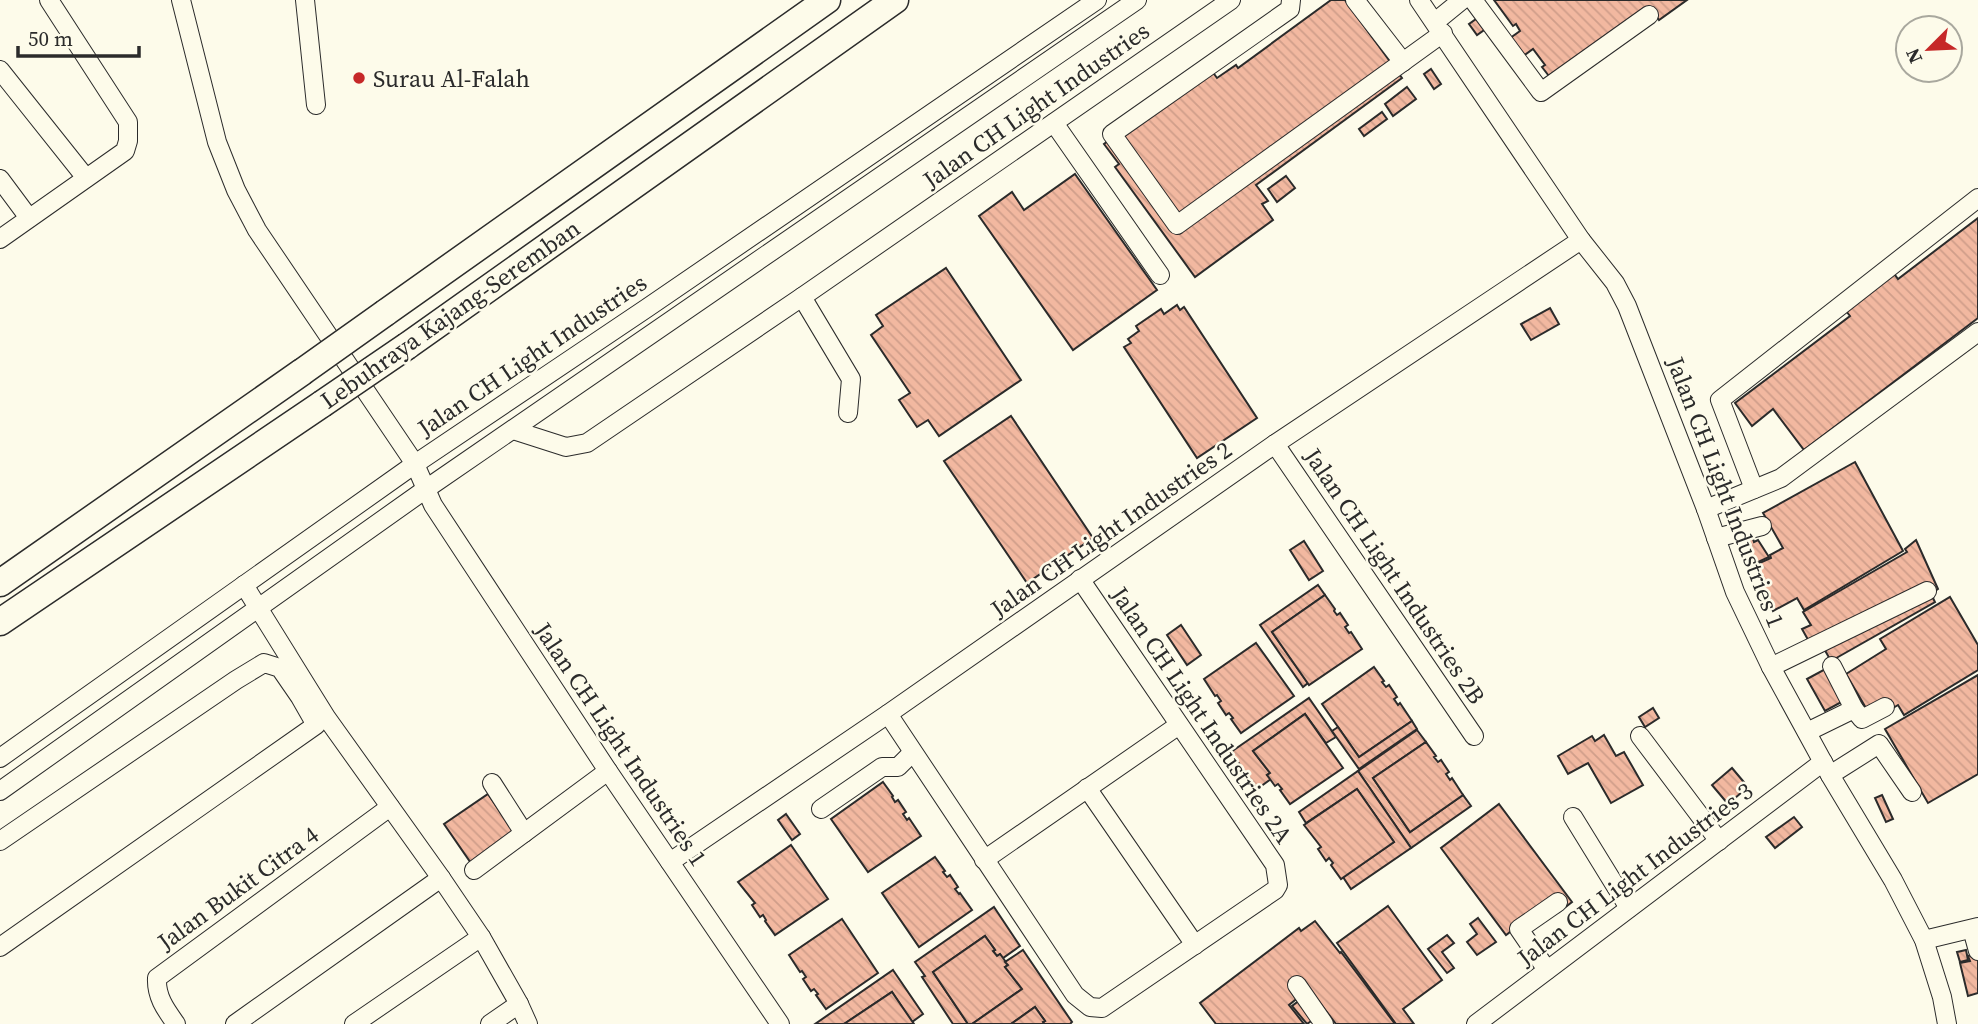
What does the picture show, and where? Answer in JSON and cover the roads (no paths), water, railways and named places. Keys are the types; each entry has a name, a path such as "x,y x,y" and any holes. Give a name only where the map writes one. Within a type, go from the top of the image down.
{"highway":[{"name":"Lebuhraya Kajang-Seremban","path":"0,583 827,0"},
{"name":"Lebuhraya Kajang-Seremban","path":"0,622 407,346 895,0"}],"street":[{"path":"0,239 125,151 128,141 128,122 49,0"},
{"name":"Jalan CH Light Industries 1","path":"181,0 217,142 236,190 257,230 415,464 433,505 608,771 780,1024"},
{"path":"305,0 316,105"},
{"name":"Jalan CH Light Industries","path":"0,758 415,464 1097,0"},
{"name":"Jalan CH Light Industries","path":"0,791 426,489 1137,0"},
{"name":"Jalan CH Light Industries","path":"513,430 566,447 587,443 1231,0"},
{"path":"1291,0 1290,9 1112,134 1177,225 1403,62 1464,0 1541,92 1649,15"},
{"path":"1355,0 1403,62"},
{"name":"Jalan CH Light Industries 1","path":"1419,0 1581,240 1615,283 1628,306 1735,592 1771,667 1893,880 1924,940 1948,1024"},
{"path":"0,70 86,178"},
{"path":"1054,123 1160,275"},
{"path":"0,179 29,218"},
{"path":"1754,489 1720,400 1978,198"},
{"name":"Jalan CH Light Industries 2","path":"670,862 888,714 1275,444 1581,240"},
{"path":"802,297 851,379 848,413"},
{"path":"1706,509 1781,478 1978,332"},
{"name":"Jalan CH Light Industries 2B","path":"1275,444 1474,736"},
{"path":"1716,538 1762,526"},
{"name":"Jalan CH Light Industries 2A","path":"888,714 1075,995 1090,1007 1102,1008 1275,890 1278,885 1275,865 1080,579"},
{"path":"244,585 281,645 321,721"},
{"path":"1771,667 1927,591"},
{"path":"0,841 264,663 281,645"},
{"path":"264,663 280,668 300,697 390,807 481,937 519,1004 527,1024"},
{"path":"1832,666 1862,719 1885,706"},
{"path":"1807,732 1854,709"},
{"path":"0,947 321,721"},
{"path":"984,860 1178,725"},
{"path":"1640,736 1719,841"},
{"name":"Jalan CH Light Industries 3","path":"1476,1024 1719,841 1827,768 1879,744 1912,792"},
{"path":"821,809 882,767 898,767 912,753"},
{"path":"474,870 608,771"},
{"path":"492,783 524,833"},
{"path":"1087,788 1195,945"},
{"name":"Jalan Bukit Citra 4","path":"176,1024 164,1008 156,988 156,978 390,807"},
{"path":"1573,817 1629,908"},
{"path":"235,1024 441,878"},
{"path":"1547,970 1518,929 1558,902"},
{"path":"1924,940 1975,928 1978,951"},
{"path":"354,1024 481,937"},
{"path":"1297,985 1324,1024"},
{"path":"490,1024 519,1004"}],"place":[{"name":"Surau Al-Falah","path":"359,78"}]}
